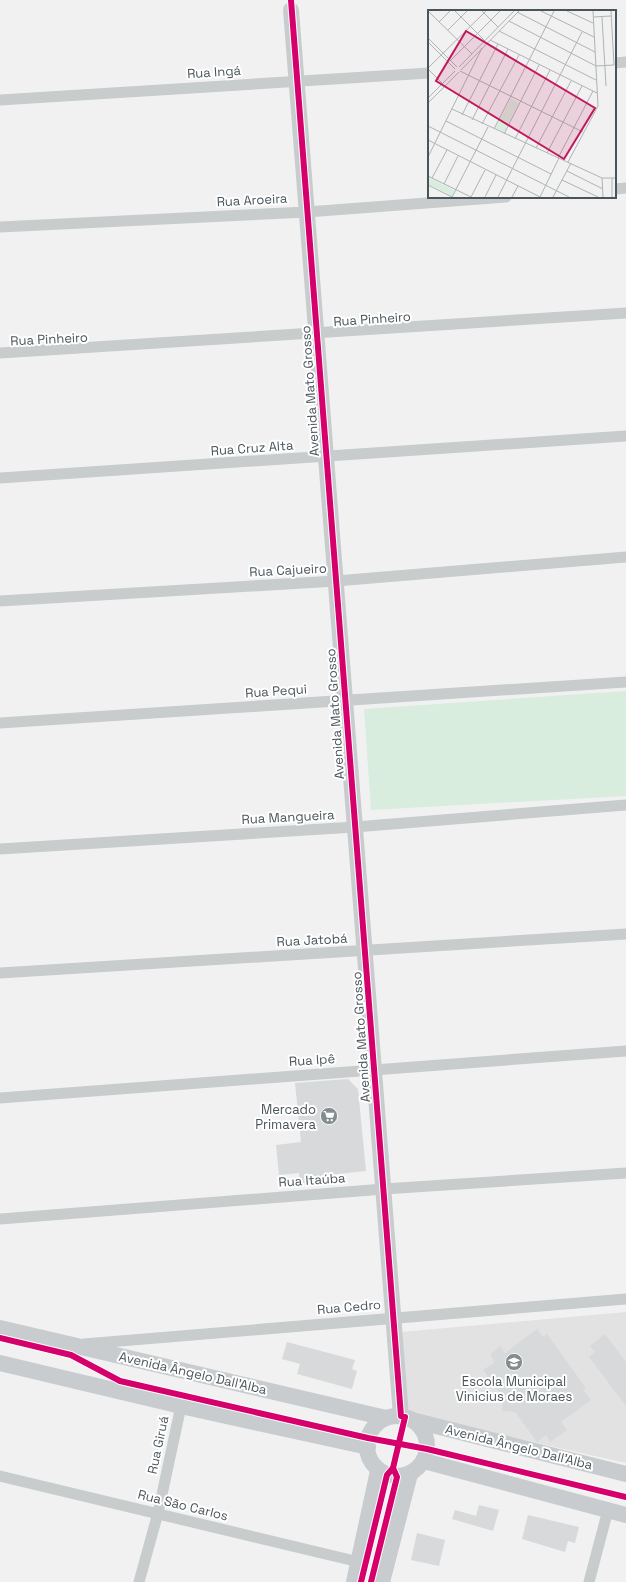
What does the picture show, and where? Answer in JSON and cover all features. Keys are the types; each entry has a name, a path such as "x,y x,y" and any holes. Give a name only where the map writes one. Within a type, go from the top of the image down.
{"street":[{"name":"Avenida Mato Grosso","path":"291,5 394,1318 400,1418"},
{"path":"616,63 626,62"},
{"name":"Rua Ingá","path":"0,100 428,73"},
{"path":"616,189 626,188"},
{"name":"Rua Aroeira","path":"0,227 307,212 493,198"},
{"name":"Rua Pinheiro","path":"0,353 317,334 626,313"},
{"name":"Rua Cruz Alta","path":"0,478 626,436"},
{"name":"Rua Cajueiro","path":"0,601 336,581 626,556"},
{"name":"Rua Pequi","path":"0,723 626,682"},
{"name":"Rua Mangueira","path":"0,848 355,827 626,805"},
{"name":"Rua Jatobá","path":"0,973 626,934"},
{"name":"Rua Ipê","path":"0,1098 374,1069 626,1052"},
{"name":"Rua Itaúba","path":"0,1219 626,1172"},
{"name":"Rua Cedro","path":"74,1345 626,1299"},
{"name":"Avenida Ângelo Dall'Alba","path":"0,1328 400,1418 626,1474"},
{"path":"0,1363 181,1406 368,1447"},
{"name":"Rua Giruá","path":"139,1582 158,1513 181,1406"},
{"path":"400,1418 424,1432 427,1440 427,1448 424,1461 410,1474 397,1477 388,1476 378,1471 370,1461 368,1438 372,1429 400,1418"},
{"path":"424,1461 626,1515"},
{"path":"354,1582 378,1471"},
{"path":"382,1582 410,1474"},
{"name":"Rua São Carlos","path":"0,1476 359,1562"},
{"path":"589,1582 608,1510"}],"shaded area":[{"name":"Escola Municipal Vinicius de Moraes","path":"626,1312 626,1463 413,1415 407,1406 401,1332"}],"green space":[{"path":"626,691 626,796 371,810 364,709"}],"building":[{"name":"Mercado Primavera","path":"348,1079 358,1089 366,1171 329,1175 330,1181 300,1184 299,1173 279,1175 276,1145 301,1142 295,1083"},
{"path":"537,1329 543,1337 547,1334 586,1388 583,1390 591,1400 561,1422 567,1430 550,1442 546,1435 537,1442 515,1412 502,1411 503,1397 483,1370 495,1362 490,1355 500,1346 505,1353"},
{"path":"605,1334 626,1362 626,1406 589,1357 595,1352 590,1346"},
{"path":"287,1342 355,1360 352,1369 357,1371 352,1389 297,1374 300,1364 282,1359"},
{"path":"479,1505 499,1510 493,1531 452,1519 455,1510 476,1516"},
{"path":"528,1515 579,1527 575,1543 568,1541 565,1552 522,1539"},
{"path":"417,1533 445,1540 439,1566 411,1560"}],"cycle path":[{"path":"291,0 401,1416"},
{"path":"0,1338 71,1355 120,1381 368,1438 427,1449 626,1497"},
{"path":"393,1468 405,1417"},
{"path":"361,1582 387,1475 393,1468 397,1477 371,1582"}],"place":[{"name":"Mercado Primavera","path":"329,1116"},
{"name":"Escola Municipal Vinicius de Moraes","path":"514,1362"}]}
